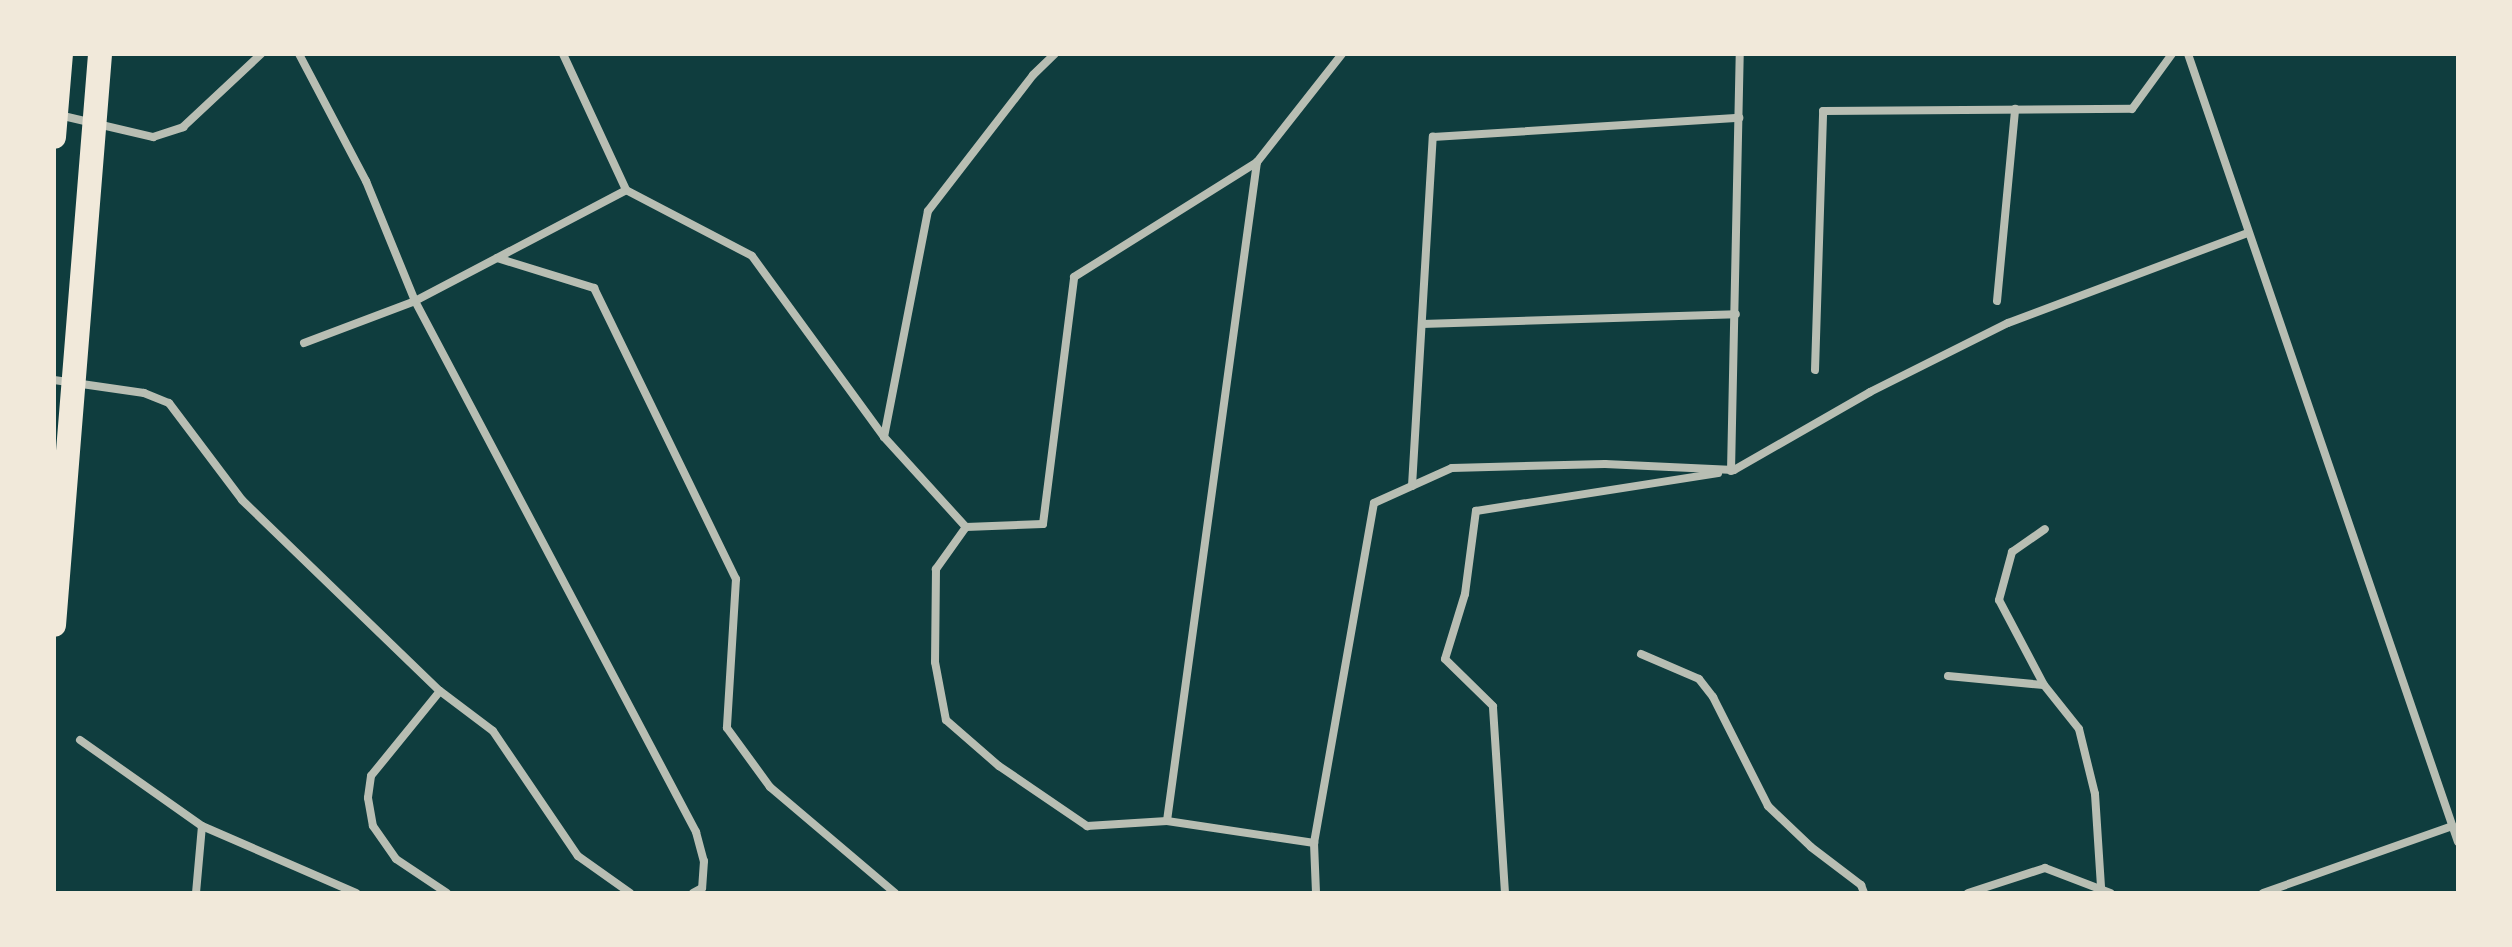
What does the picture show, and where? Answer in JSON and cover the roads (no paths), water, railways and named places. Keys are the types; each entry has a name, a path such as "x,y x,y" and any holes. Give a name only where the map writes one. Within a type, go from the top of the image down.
{"highway":[{"path":"54,137 61,54"},
{"path":"54,625 100,54"}],"street":[{"path":"54,114 153,137 183,127 261,54"},
{"path":"299,54 366,181 415,301 696,832 704,861 702,888 693,893"},
{"path":"563,54 626,190 752,256 884,437 966,527 1043,524 1074,277 1257,162 1342,54"},
{"path":"884,437 928,211 1033,75 1055,54"},
{"path":"1734,470 1740,54"},
{"path":"1815,370 1823,111 2132,109 2172,54"},
{"path":"2188,54 2458,842"},
{"path":"1997,301 2015,109"},
{"path":"1412,486 1433,137 1739,118"},
{"path":"1167,821 1257,162"},
{"path":"304,343 415,301 626,190"},
{"path":"1505,893 1493,706 1445,659 1465,594 1476,511 1734,470 1870,392 2008,323 2248,233"},
{"path":"497,258 594,288 736,579 727,728 770,787 895,893"},
{"path":"1422,324 1736,314"},
{"path":"54,380 144,393 169,403 242,500 440,691 493,731 578,856 630,893"},
{"path":"1316,893 1314,843 1374,503 1452,468 1605,464 1734,470"},
{"path":"966,527 936,569 935,662 946,720 999,766 1087,826 1167,821 1314,843"},
{"path":"1968,893 2045,868 2105,891 2095,794 2079,729 2044,685 1999,600 2012,552 2045,529"},
{"path":"1641,654 1699,679 1713,697 1768,806 1811,847 1861,885 1864,893"},
{"path":"1948,676 2044,685"},
{"path":"440,691 371,776 368,798 373,826 396,859 447,893"},
{"path":"80,740 202,826 356,893"},
{"path":"196,893 202,826"},
{"path":"2263,893 2452,826"}]}
